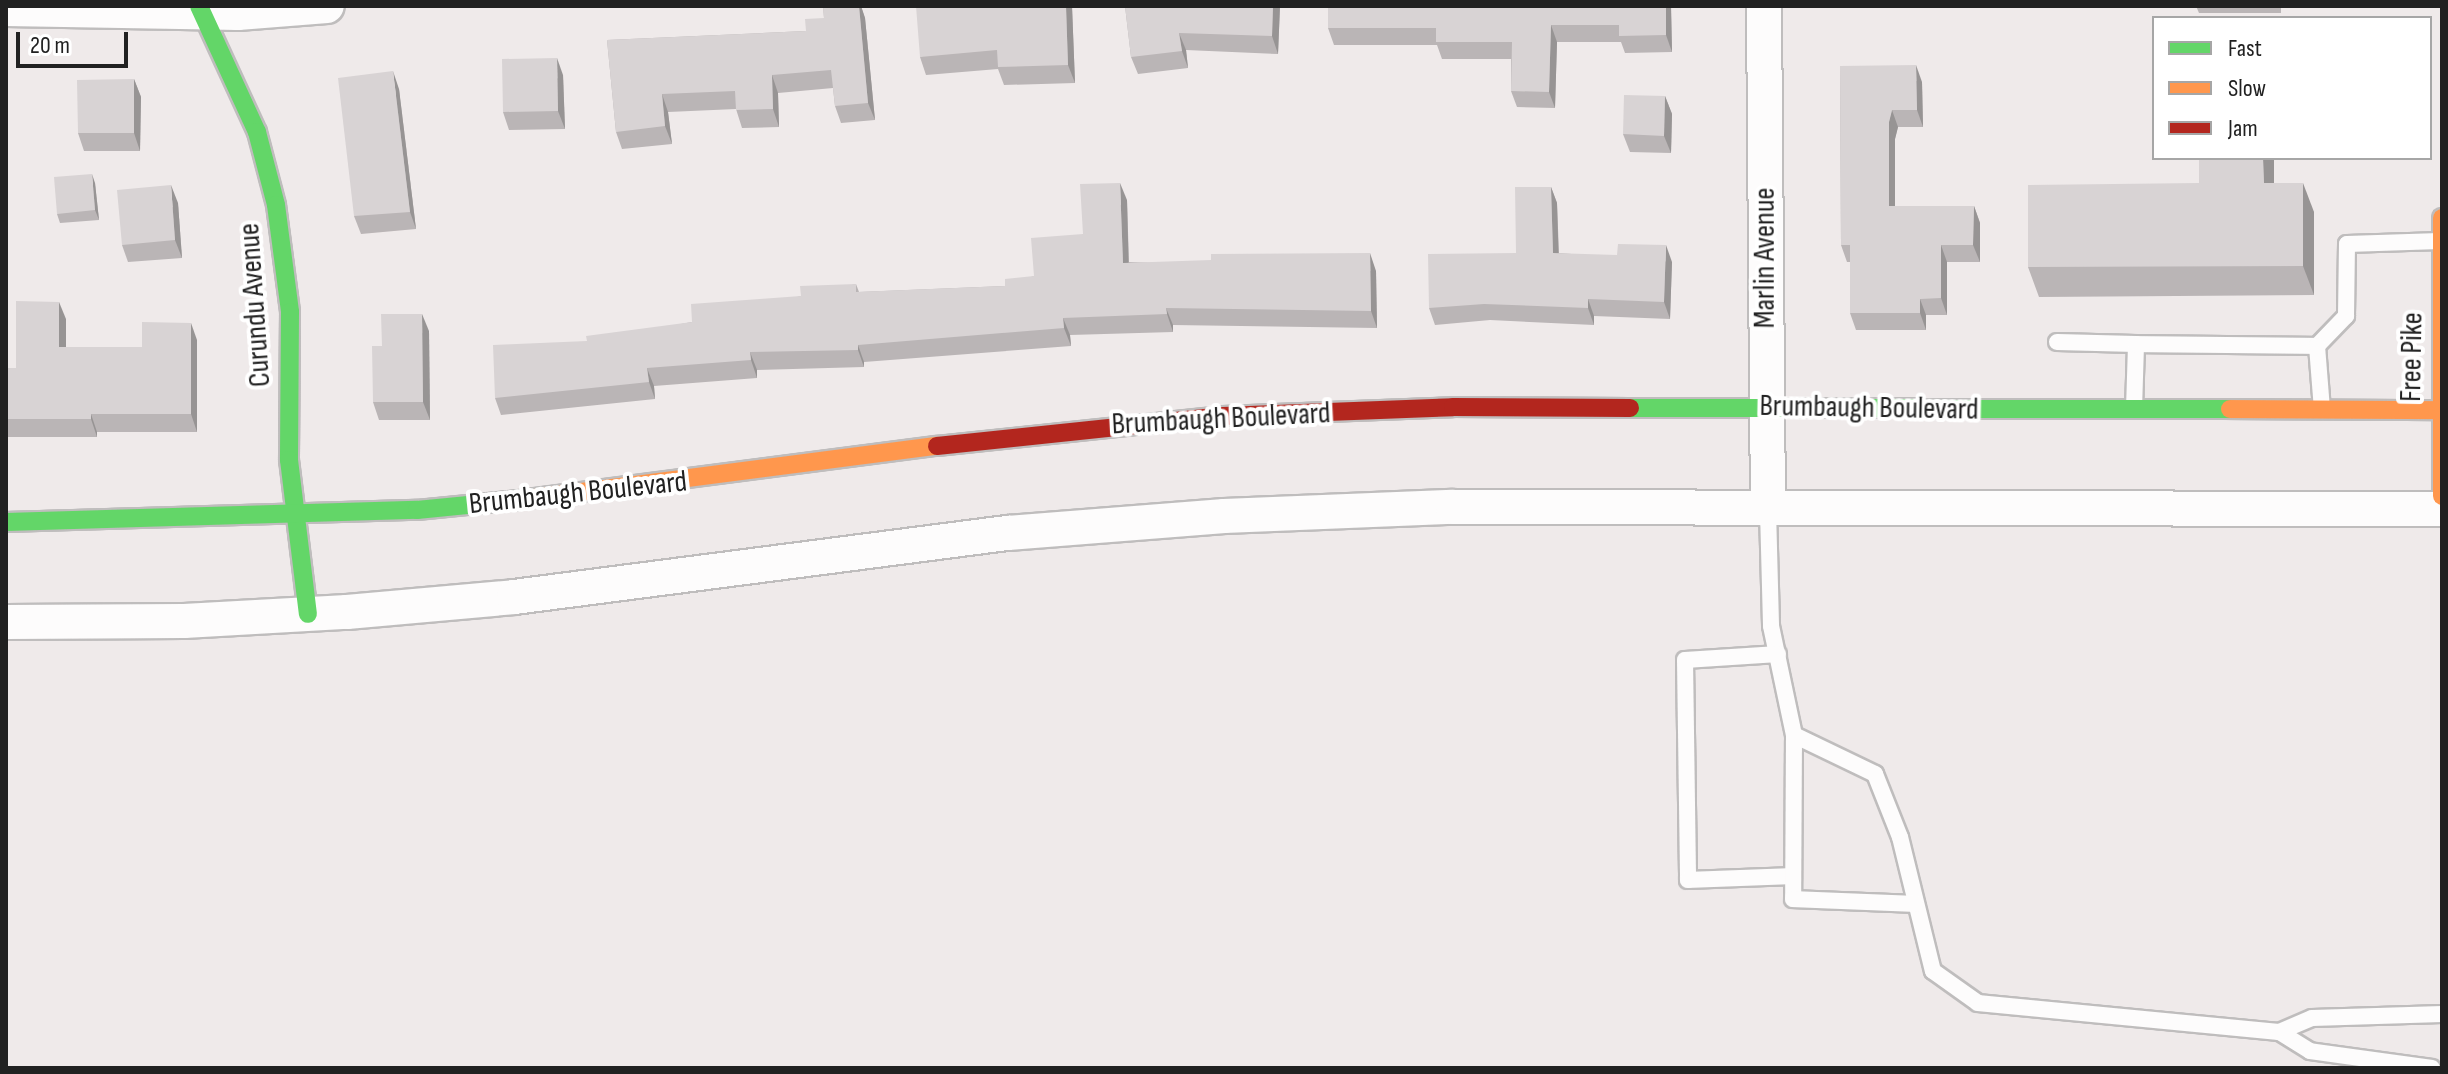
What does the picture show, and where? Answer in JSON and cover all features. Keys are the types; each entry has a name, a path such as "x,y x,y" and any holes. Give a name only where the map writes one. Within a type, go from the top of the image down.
{"street":[{"path":"6,9 327,6"},
{"name":"Marlin Avenue","path":"1764,6 1768,510"},
{"name":"Curundu Avenue","path":"200,9 257,132 276,205 290,312 294,517 308,614"},
{"name":"Free Pike","path":"2442,218 2442,496"},
{"name":"Brumbaugh Boulevard","path":"6,522 294,517 585,494 1063,429 1223,416 1453,407 2441,410"},
{"path":"6,622 308,614 514,597 1008,533 1224,516 1453,507 2442,509"}],"lane":[{"path":"2057,342 2317,346 2346,316 2347,244 2441,241"},
{"path":"2134,410 2136,344"},
{"path":"2317,346 2322,410"},
{"path":"1768,510 1771,626 1794,735 1793,899 1915,904"},
{"path":"1778,654 1685,660 1688,880 1793,876"},
{"path":"1794,735 1875,774 1900,837 1933,971 1978,1003 2279,1032 2310,1051 2432,1068"},
{"path":"2279,1032 2312,1018 2442,1014"}],"building":[{"path":"823,6 859,6 868,103 835,106 831,70 772,75 773,109 736,110 735,91 662,94 665,126 616,132 607,40 806,31 805,19 824,18"},
{"path":"916,6 1066,6 1068,65 998,67 997,50 920,57"},
{"path":"1125,6 1273,6 1272,36 1179,33 1182,51 1131,57"},
{"path":"1328,6 1666,6 1666,35 1619,36 1619,25 1551,25 1549,92 1511,91 1512,42 1436,42 1436,28 1328,28"},
{"path":"557,58 558,111 503,112 502,59"},
{"path":"1916,65 1917,110 1892,110 1889,122 1889,206 1974,206 1973,245 1941,245 1941,298 1920,299 1920,313 1850,313 1850,245 1841,245 1840,66"},
{"path":"393,71 410,212 354,216 338,78"},
{"path":"134,79 134,133 78,133 77,80"},
{"path":"1624,95 1665,96 1664,136 1623,134"},
{"path":"2199,160 2263,160 2264,183 2303,183 2303,266 2028,267 2028,185 2199,183"},
{"path":"92,174 95,210 57,214 54,177"},
{"path":"1120,183 1123,263 1211,260 1211,254 1370,253 1371,311 1166,308 1167,314 1063,318 1064,328 858,345 858,350 750,352 751,360 647,368 649,382 495,398 493,345 587,341 586,336 692,322 691,304 801,296 800,286 856,284 856,292 1005,286 1005,279 1034,276 1031,238 1083,234 1080,184"},
{"path":"171,185 175,240 122,245 117,190"},
{"path":"1515,187 1551,187 1553,253 1617,255 1618,244 1666,245 1664,302 1588,299 1588,308 1484,304 1429,308 1428,254 1516,253"},
{"path":"16,301 59,302 59,347 142,347 142,322 191,323 191,414 91,414 91,419 6,419 6,368 16,368"},
{"path":"381,314 422,314 423,402 373,402 372,346 382,346"}],"traffic: fast":[{"path":"199,6 257,132 276,205 290,312 289,460 308,614"},
{"path":"1630,408 2230,409"},
{"path":"6,522 417,510 519,500"}],"traffic: slow":[{"path":"2442,218 2442,496"},
{"path":"2230,409 2442,410"},
{"path":"519,500 937,446"}],"traffic: jam":[{"path":"937,446 1223,416 1453,407 1630,408"}]}
